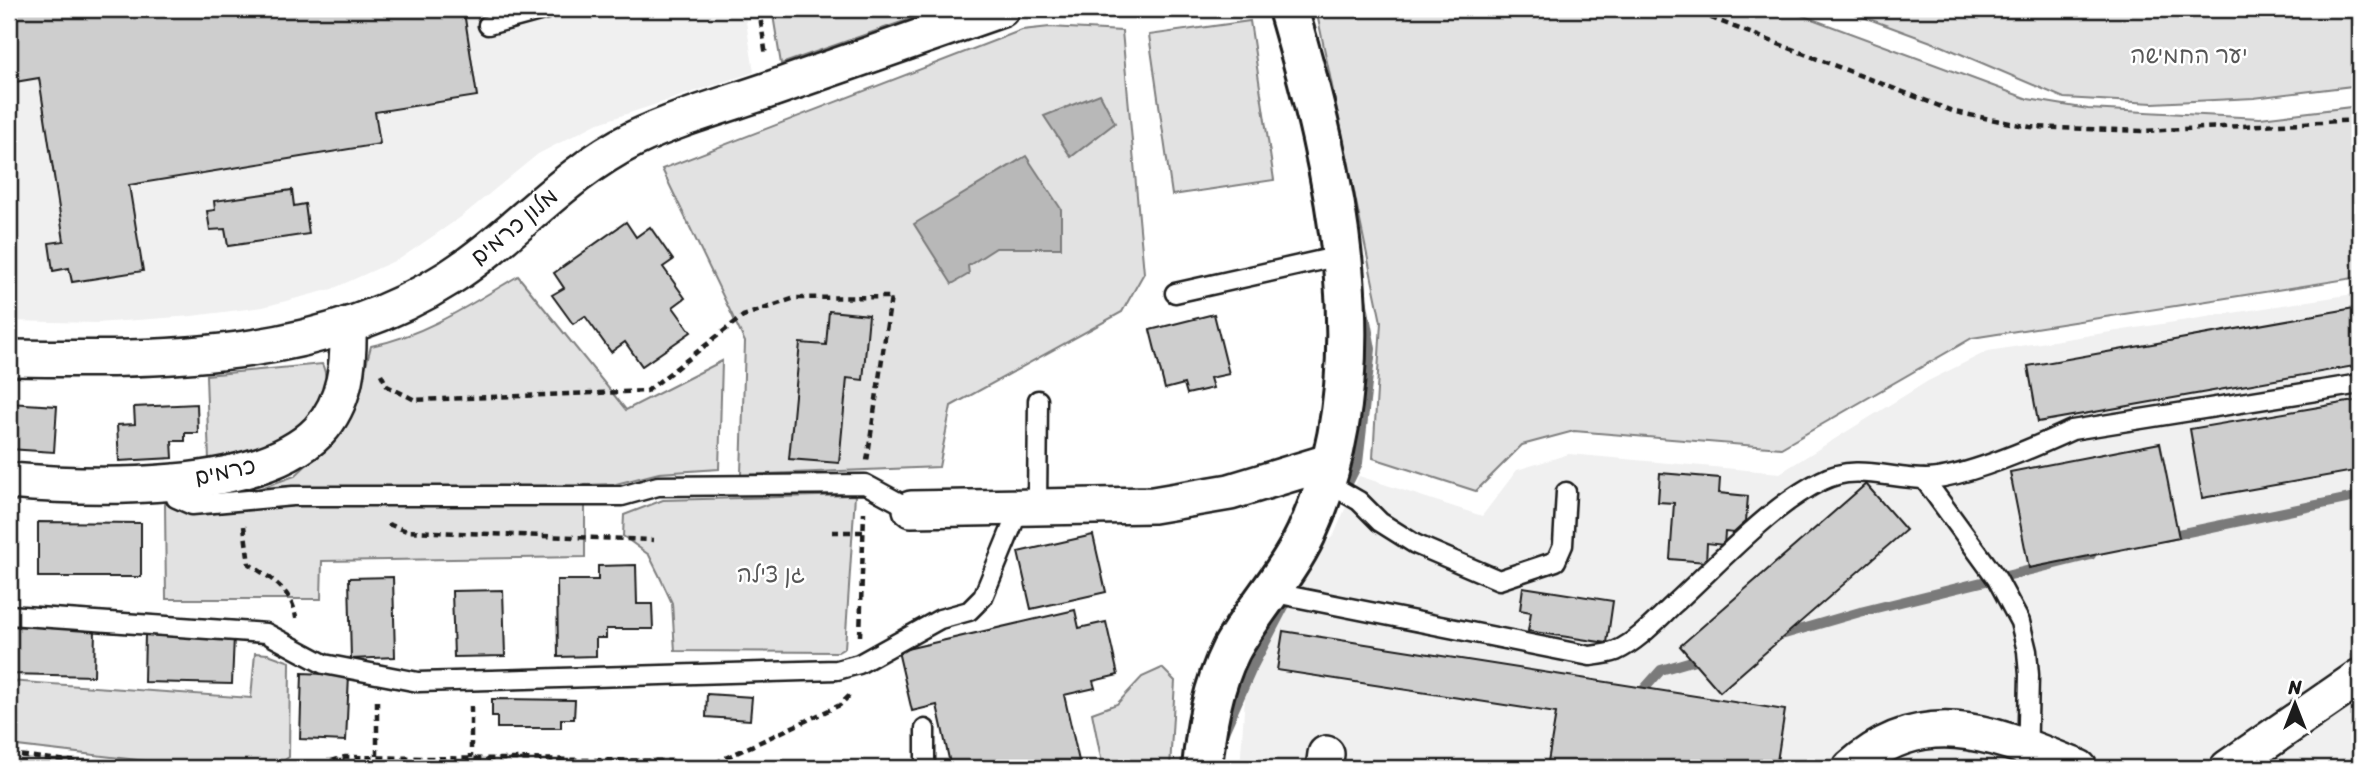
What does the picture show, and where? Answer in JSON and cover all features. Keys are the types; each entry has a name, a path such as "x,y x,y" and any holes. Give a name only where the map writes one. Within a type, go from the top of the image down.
{"main road":[{"path":"1202,768 1211,704 1224,666 1305,536 1329,471 1345,364 1340,256 1317,123 1288,9"}],"street":[{"name":"מלון כרמים","path":"9,358 133,358 215,353 290,341 348,326 391,309 449,278 567,181 617,148 656,130 1001,9"},
{"name":"כרמים","path":"9,481 101,485 174,482 249,467 296,449 329,419 341,395 348,355 348,326"},
{"path":"911,509 1153,505 1329,471"},
{"path":"2228,768 2360,677"},
{"path":"1851,768 1894,739 1929,730 1968,730 2028,758 2079,768"}],"lane":[{"path":"488,25 547,9"},
{"path":"1175,293 1340,256"},
{"path":"1270,592 1590,656 1616,651 1650,627 1766,519 1821,481 1848,472 1876,472 1924,479 1958,472 2041,445 2072,430 2360,384"},
{"path":"9,615 266,632 324,664 418,682 836,670 859,664 940,619 969,611 983,597 1028,507 1038,400"},
{"path":"1329,471 1380,522 1415,544 1499,580 1556,561 1563,545 1566,492"},
{"path":"1924,479 1997,579 2020,622 2027,651 2028,758"},
{"path":"174,482 176,498 183,504 293,496 622,496 658,486 864,484 911,509"},
{"path":"925,729 925,768"}],"path":[{"path":"759,9 771,89"},
{"path":"1688,9 1955,112 2030,127 2144,131 2360,120"},
{"path":"381,373 387,386 415,400 647,391 743,316 795,298 891,297"},
{"path":"241,501 249,564 285,591 294,603 297,651"},
{"path":"383,522 407,531 654,540"},
{"path":"832,532 863,532"},
{"path":"706,767 841,705 852,695 859,664"},
{"path":"377,676 377,757"},
{"path":"471,681 471,758"},
{"path":"9,754 128,768"},
{"path":"308,768 345,757 377,757 672,761 706,767 741,768"}],"shaded area":[{"path":"9,9 744,9 754,72 596,124 538,154 461,217 401,258 332,289 263,307 192,316 96,323 9,321"},
{"path":"1100,94 1115,123 1071,157 1044,116"},
{"path":"1026,156 1061,209 1061,248 996,248 968,266 969,274 952,284 914,224"},
{"path":"2360,293 2360,768 1983,768 1959,760 1960,768 1240,768 1248,653 1308,561 1334,535 1359,476 1482,516 1517,470 1569,454 1780,473 1928,381 1988,351"}],"green space":[{"path":"772,9 939,9 781,64"},
{"path":"1316,9 1785,9 2028,99 2088,109 2260,118 2360,106 2360,277 1972,338 1781,448 1574,431 1522,445 1476,491 1373,458 1381,322"},
{"name":"יער החמישה","path":"1842,9 2360,9 2360,85 2254,98 2153,103 2064,98 1942,46"},
{"path":"1250,21 1274,180 1172,195 1149,35"},
{"path":"1050,27 1122,31 1144,273 1122,312 951,406 939,467 741,475 745,342 662,169 1022,30"},
{"path":"518,276 626,410 722,361 719,469 659,473 616,484 585,485 585,557 322,561 321,599 166,599 165,504 255,490 295,476 337,436 359,391 371,346 429,326"},
{"path":"322,364 326,378 323,396 312,415 301,426 257,448 209,461 206,375"},
{"name":"גן צילה","path":"855,495 845,648 838,652 675,651 672,603 649,555 623,536 624,515 663,500"},
{"path":"255,653 268,654 290,662 289,757 273,768 206,768 9,745 9,681 251,698"},
{"path":"1162,668 1175,681 1170,768 1103,768 1092,713 1117,704 1142,677"}],"building":[{"path":"9,9 220,9 221,17 271,9 485,9 464,12 477,96 375,112 380,144 129,185 143,271 72,282 69,268 53,271 49,243 64,241 39,78 9,83"},
{"path":"292,190 294,206 305,204 309,234 228,246 225,229 210,230 207,211 215,210 214,201"},
{"path":"626,222 636,237 650,227 673,260 663,267 685,298 673,307 691,332 642,366 625,342 611,352 585,316 573,324 552,295 564,288 554,273"},
{"path":"2360,307 2360,365 2038,422 2028,366"},
{"path":"829,311 869,315 863,380 847,378 839,463 789,459 800,343 826,345"},
{"path":"1214,314 1229,374 1210,378 1213,388 1187,394 1184,384 1165,389 1150,330"},
{"path":"2360,400 2360,470 2202,498 2190,429"},
{"path":"9,403 57,406 54,452 9,449"},
{"path":"197,404 198,433 185,433 185,441 172,441 173,458 119,461 117,425 135,424 134,407"},
{"path":"2160,443 2179,538 2029,568 2010,472"},
{"path":"1660,473 1720,478 1719,493 1748,496 1745,534 1725,532 1724,545 1707,543 1706,562 1670,559 1674,503 1658,502"},
{"path":"1866,484 1906,530 1720,692 1680,646"},
{"path":"38,522 141,523 141,577 38,577"},
{"path":"1093,535 1106,592 1031,609 1018,552"},
{"path":"636,565 637,604 652,604 653,629 606,629 606,638 596,638 596,656 558,657 557,580 598,580 598,566"},
{"path":"393,577 395,657 351,659 349,578"},
{"path":"1523,587 1613,601 1607,643 1528,631 1531,612 1520,610"},
{"path":"503,590 505,656 454,657 452,591"},
{"path":"1075,610 1079,628 1106,622 1118,675 1093,681 1095,688 1064,695 1079,761 1047,768 951,768 937,705 912,711 898,651"},
{"path":"9,626 95,628 94,676 9,674"},
{"path":"1283,631 1785,710 1776,768 1547,768 1556,713 1277,670"},
{"path":"145,634 234,636 232,684 144,682"},
{"path":"302,673 349,675 346,741 300,739"},
{"path":"707,694 752,697 750,720 706,717"},
{"path":"492,699 575,700 574,719 561,719 561,728 497,728 497,716 492,716"}],"waterway":[{"path":"1342,495 1358,463 1371,349 1362,299"},
{"path":"2164,537 2360,496"},
{"path":"1774,637 1860,612 2091,555"},
{"path":"1221,739 1253,666 1291,593"},
{"path":"1637,697 1661,670 1705,657"}]}
